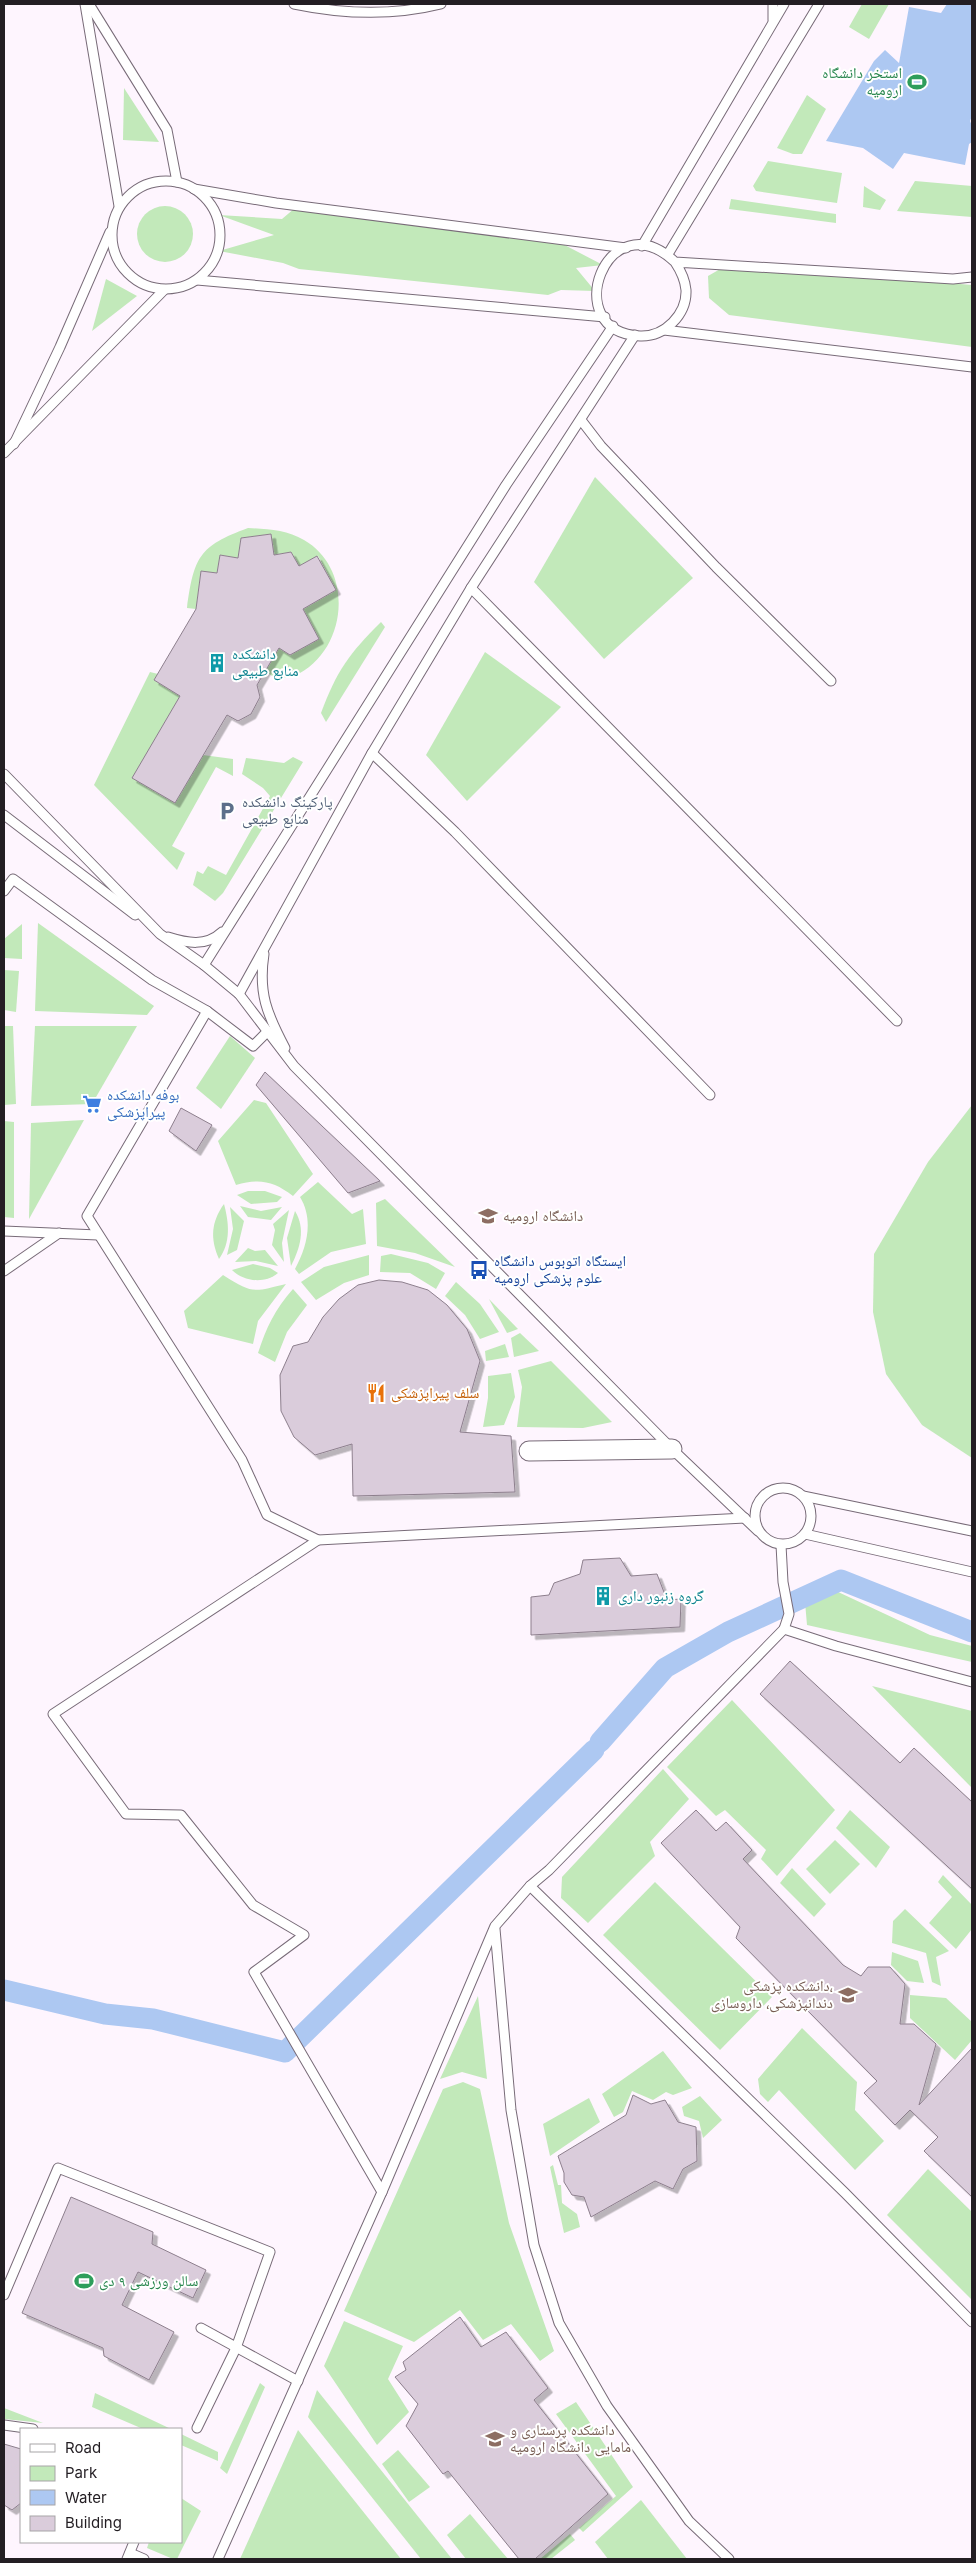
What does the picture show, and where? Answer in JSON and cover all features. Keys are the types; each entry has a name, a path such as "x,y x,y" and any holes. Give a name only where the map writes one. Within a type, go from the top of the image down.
{"street":[{"path":"529,1451 672,1449"}],"lane":[{"path":"84,4 120,206"},
{"path":"88,4 167,130 177,182"},
{"path":"294,4 322,10 374,13 441,4"},
{"path":"773,4 773,20"},
{"path":"642,246 784,4"},
{"path":"668,254 819,4"},
{"path":"14,444 60,347 120,206 130,193 144,185 160,181 177,182 194,188 276,203 626,248 642,246 660,250 668,254 683,275 685,298 676,320 664,330 654,334 635,335 613,326 604,317 598,305 596,291 598,277 609,260 626,248"},
{"path":"111,230 112,248 119,264 131,278 146,286 164,290 181,288 197,280 210,267 218,251 220,233 216,216 208,200 194,188"},
{"path":"675,262 943,278 972,277"},
{"path":"197,280 604,317"},
{"path":"4,453 164,290"},
{"path":"204,965 506,485 613,326"},
{"path":"664,330 972,367"},
{"path":"239,994 372,753 471,588 635,335"},
{"path":"581,420 602,446 716,567 831,681"},
{"path":"471,588 897,1021"},
{"path":"372,753 454,832 710,1095"},
{"path":"4,774 160,934 186,942 203,942 219,934 230,923"},
{"path":"4,815 160,934 204,965 239,994 294,1066 672,1449 768,1541 781,1545 794,1542 805,1534 811,1521 810,1508 803,1496"},
{"path":"4,891 14,879 152,980 207,1011 253,1046 267,1032"},
{"path":"266,946 261,973 262,993 269,1017 294,1066"},
{"path":"207,1011 87,1216 242,1460 267,1515 318,1540 745,1518"},
{"path":"4,1231 98,1234"},
{"path":"4,1271 59,1233"},
{"path":"758,1531 754,1518 756,1504 765,1493 777,1488 791,1488 803,1496 972,1531"},
{"path":"805,1534 972,1572"},
{"path":"318,1540 53,1714 126,1814 181,1814 253,1905 304,1935 254,1972 382,2192"},
{"path":"218,2559 382,2192 495,1926 530,1886 549,1870 784,1629 789,1614 783,1582 781,1545"},
{"path":"784,1629 836,1646 972,1682"},
{"path":"530,1886 851,2199 972,2322"},
{"path":"495,1926 511,2110 534,2245 559,2323 607,2406 684,2513 728,2559"},
{"path":"4,2295 58,2168 270,2252 236,2348 196,2428"},
{"path":"200,2328 298,2381"},
{"path":"4,2424 27,2428"},
{"path":"134,2543 129,2556 144,2559"}],"green space":[{"path":"862,4 889,4 869,39 849,27"},
{"path":"124,88 159,142 123,140"},
{"path":"807,95 826,109 802,154 793,154 777,148"},
{"path":"768,161 842,173 837,203 756,191 753,186"},
{"path":"915,181 972,186 972,217 897,211"},
{"path":"864,186 886,200 880,210 863,207"},
{"path":"731,199 836,214 836,223 729,209"},
{"path":"165,206 176,208 185,214 191,223 193,234 191,245 185,254 176,260 165,262 154,260 145,254 139,245 137,234 139,223 145,214 154,208"},
{"path":"295,208 555,240 603,265 576,268 595,291 561,290 548,295 299,269 283,263 219,251 274,235 219,215 282,219"},
{"path":"722,268 835,273 972,285 972,347 729,315 709,298 708,276"},
{"path":"106,279 137,296 92,331"},
{"path":"595,477 693,578 604,659 534,582"},
{"path":"248,528 291,534 304,540 321,554 332,571 338,590 338,611 334,631 325,649 312,665 294,676 275,678 265,671 279,648 290,655 319,639 303,609 336,590 318,556 299,566 291,552 274,555 270,534 241,538 238,558 220,555 217,573 201,571 196,609 187,608 196,565 202,556 219,541"},
{"path":"381,622 385,627 326,722 321,713 345,663"},
{"path":"485,652 561,707 467,801 426,755"},
{"path":"150,672 158,674 154,680 180,696 133,778 175,803 203,755 233,759 233,776 216,767 172,846 185,853 177,870 94,785"},
{"path":"293,757 303,762 223,893 215,901 193,885 197,871 203,874 208,866 226,875 270,796 263,788 242,774 246,758 284,763"},
{"path":"38,923 154,1006 147,1015 35,1011"},
{"path":"22,924 22,959 4,958 4,939"},
{"path":"4,970 19,971 16,1012 4,1010"},
{"path":"4,1026 13,1026 16,1104 4,1105"},
{"path":"35,1026 137,1026 92,1104 31,1106"},
{"path":"230,1036 255,1058 221,1109 196,1088"},
{"path":"254,1100 266,1103 313,1174 293,1196 279,1187 266,1182 259,1181 236,1185 218,1141"},
{"path":"972,1105 972,1458 922,1425 886,1374 873,1312 874,1254 928,1162"},
{"path":"84,1120 29,1219 31,1123"},
{"path":"4,1121 14,1122 14,1218 4,1217"},
{"path":"318,1182 352,1214 363,1209 366,1244 331,1252 299,1274 295,1269 306,1243 308,1224 307,1215 300,1197"},
{"path":"248,1191 265,1191 282,1197 277,1202 251,1204 237,1195"},
{"path":"385,1199 455,1267 415,1253 377,1246 376,1203"},
{"path":"224,1204 228,1232 226,1246 219,1259 214,1244 213,1231 216,1217"},
{"path":"240,1206 261,1211 282,1207 271,1220 248,1217"},
{"path":"230,1207 244,1221 237,1250 227,1255 233,1229"},
{"path":"289,1210 282,1243 284,1262 272,1245 275,1230 273,1224"},
{"path":"295,1211 301,1232 297,1252 291,1266 287,1238"},
{"path":"248,1248 255,1251 265,1250 278,1266 256,1261 235,1262"},
{"path":"391,1254 428,1263 445,1273 436,1289 410,1273 380,1272 381,1256"},
{"path":"369,1255 369,1275 344,1283 316,1300 301,1282 324,1267"},
{"path":"253,1264 270,1268 278,1273 267,1279 255,1280 242,1277 232,1270"},
{"path":"223,1275 241,1286 253,1290 286,1284 258,1321 253,1344 188,1328 184,1311"},
{"path":"456,1282 480,1304 499,1332 480,1339 465,1315 445,1296"},
{"path":"293,1289 307,1305 287,1332 275,1362 258,1353 272,1319"},
{"path":"489,1299 518,1329 507,1333"},
{"path":"520,1333 539,1351 514,1357 511,1338"},
{"path":"505,1344 509,1357 486,1361 485,1351"},
{"path":"551,1361 612,1422 583,1428 517,1427 522,1387 518,1370"},
{"path":"511,1373 515,1397 504,1425 483,1427 488,1398 488,1376"},
{"path":"816,1591 836,1591 930,1635 972,1646 972,1662 807,1625 805,1602"},
{"path":"872,1686 972,1711 972,1788"},
{"path":"732,1700 835,1810 777,1876 761,1859 766,1850 725,1810 716,1816 667,1767"},
{"path":"663,1769 689,1799 650,1842 655,1856 588,1923 561,1898 562,1877"},
{"path":"850,1810 890,1847 876,1868 836,1828"},
{"path":"835,1840 860,1864 830,1894 806,1869"},
{"path":"792,1868 826,1904 814,1917 780,1883"},
{"path":"943,1875 972,1905 972,1929 956,1949 929,1923 952,1897 938,1882"},
{"path":"655,1882 772,1997 720,2050 603,1935"},
{"path":"905,1909 949,1951 936,1957 941,1986 932,1982 926,1953 892,1943 893,1921"},
{"path":"892,1952 918,1961 924,1983 907,1981 891,1965"},
{"path":"910,1995 946,1998 972,2022 972,2040 955,2060 910,2018"},
{"path":"478,1996 487,2079 462,2072 440,2079"},
{"path":"802,2028 857,2082 855,2110 884,2141 855,2170 779,2090 768,2102 760,2094 758,2079"},
{"path":"663,2051 692,2088 673,2095 666,2092 653,2100 632,2091 623,2112 614,2117 602,2094"},
{"path":"463,2082 480,2089 509,2223 554,2351 540,2361 511,2324 483,2340 460,2310 414,2342 344,2311 443,2089"},
{"path":"700,2096 722,2120 703,2138 699,2121 684,2116 682,2107"},
{"path":"589,2098 600,2122 550,2156 543,2124"},
{"path":"553,2165 558,2185 561,2185 562,2203 577,2214 580,2227 564,2233 550,2167"},
{"path":"928,2169 972,2212 972,2300 887,2215"},
{"path":"344,2321 403,2346 388,2379 409,2412 377,2445 324,2366"},
{"path":"260,2383 265,2387 227,2474 220,2468"},
{"path":"317,2390 452,2559 421,2559 308,2417"},
{"path":"95,2393 169,2428 141,2428 92,2407"},
{"path":"576,2402 633,2487 583,2532 579,2528 616,2496 556,2414"},
{"path":"4,2408 43,2423 4,2419"},
{"path":"298,2430 401,2559 240,2559"},
{"path":"182,2434 218,2452 218,2461 182,2445"},
{"path":"398,2450 430,2487 409,2502 382,2464"},
{"path":"182,2499 201,2511 177,2559 147,2548 149,2543 182,2543"},
{"path":"641,2500 687,2559 608,2559 595,2542"},
{"path":"470,2514 508,2559 466,2559 447,2535"},
{"path":"570,2534 575,2540 551,2559 540,2559"}],"water":[{"name":"استخر دانشگاه ارومیه","path":"947,4 972,4 972,116 970,121 972,126 972,142 969,144 965,165 904,153 893,169 863,148 826,141 874,61 885,50 899,63 909,7 941,13"}],"building":[{"name":"دانشکده منابع طبیعی","path":"271,534 274,555 291,552 299,566 317,556 336,590 303,609 319,639 290,655 279,648 257,685 260,697 251,714 238,721 227,715 175,803 132,778 180,696 154,680 196,609 201,571 217,573 220,555 238,558 241,538"},
{"path":"265,1072 380,1181 348,1193 256,1085"},
{"path":"181,1108 212,1125 196,1151 169,1131"},
{"name":"سلف پیراپزشکی","path":"379,1280 402,1282 428,1290 447,1305 467,1329 480,1361 460,1432 511,1436 515,1492 353,1496 352,1444 315,1455 294,1437 281,1411 280,1375 293,1346 308,1342 323,1317 339,1299 358,1285"},
{"name":"گروه زنبور داری","path":"620,1558 631,1576 657,1574 667,1600 681,1599 680,1627 531,1635 531,1597 549,1595 554,1583 580,1574 583,1560"},
{"path":"790,1661 900,1763 914,1748 972,1802 972,1889 760,1694"},
{"name":"دانشکده پزشکی، دندانپزشکی، داروسازی","path":"696,1810 716,1831 726,1822 752,1850 743,1859 843,1965 861,1976 868,1967 890,1967 905,1984 900,2024 914,2024 936,2044 919,2105 972,2048 972,2197 924,2151 938,2137 910,2110 895,2125 864,2093 877,2081 736,1938 740,1927 661,1843"},
{"path":"633,2095 651,2104 665,2100 678,2122 696,2127 697,2161 683,2169 673,2189 655,2181 591,2217 584,2197 572,2195 564,2182 564,2173 558,2156 626,2115"},
{"name":"سالن ورزشی ۹ دی","path":"71,2197 153,2232 152,2244 206,2270 193,2298 138,2272 122,2305 174,2332 149,2380 104,2356 103,2348 22,2313"},
{"path":"460,2317 481,2347 506,2332 548,2388 534,2400 608,2494 535,2559 519,2559 448,2471 443,2474 406,2426 418,2404 395,2377 406,2370 403,2362"},
{"path":"4,2444 20,2449 20,2504 12,2510 4,2505"}],"waterway":[{"path":"600,1742 665,1668 728,1632 841,1580 972,1632"},
{"path":"4,1990 105,2014 153,2019 285,2052 594,1750"}],"place":[{"name":"استخر دانشگاه ارومیه","path":"917,82"},
{"name":"دانشکده منابع طبیعی","path":"217,663"},
{"name":"پارکینگ دانشکده منابع طبیعی","path":"227,811"},
{"name":"بوفه دانشکده پیراپزشکی","path":"92,1104"},
{"name":"دانشگاه ارومیه","path":"488,1216"},
{"name":"ایستگاه اتوبوس دانشگاه علوم پزشکی ارومیه","path":"479,1270"},
{"name":"سلف پیراپزشکی","path":"376,1393"},
{"name":"گروه زنبور داری","path":"603,1596"},
{"name":"دانشکده پزشکی، دندانپزشکی، داروسازی","path":"848,1995"},
{"name":"سالن ورزشی ۹ دی","path":"84,2281"},
{"name":"دانشکده پرستاری و مامایی دانشگاه ارومیه","path":"495,2439"}]}
